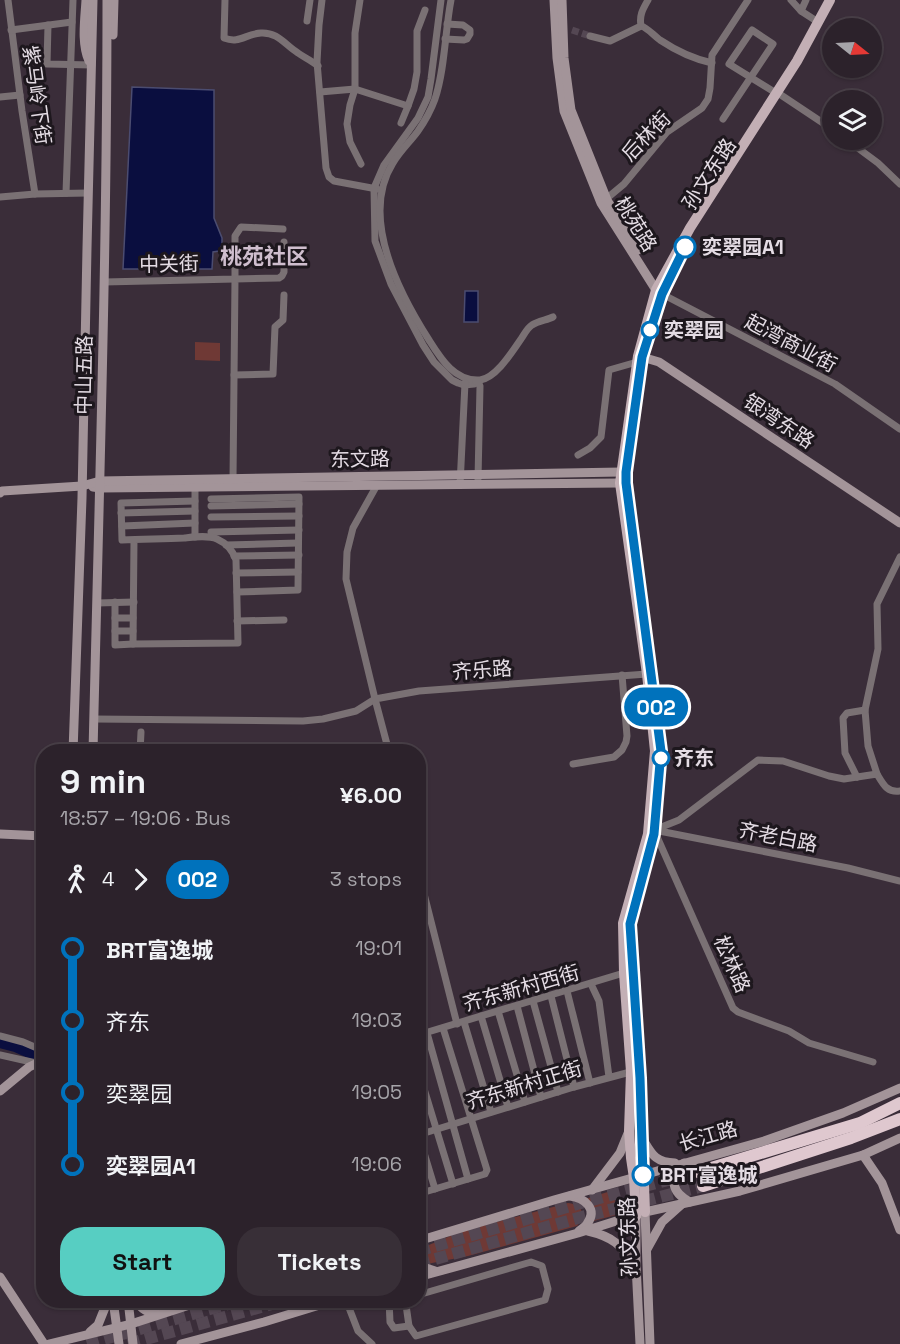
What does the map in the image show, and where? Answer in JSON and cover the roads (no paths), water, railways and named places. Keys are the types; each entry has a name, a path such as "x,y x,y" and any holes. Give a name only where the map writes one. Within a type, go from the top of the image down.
{"highway":[{"name":"长江路","path":"698,1172 860,1123 900,1103"},
{"path":"703,1186 851,1138 900,1119"}],"main road":[{"name":"中山五路","path":"73,744 82,486 93,0"},
{"name":"中山五路","path":"93,744 104,282 107,0"},
{"path":"107,66 113,51 114,0"},
{"name":"桃苑路","path":"554,0 557,58 564,111 606,199 659,290"},
{"name":"桃苑路","path":"562,0 567,30 564,58 571,110 595,178 601,203 659,290"},
{"name":"孙文东路","path":"779,94 830,0"},
{"name":"孙文东路","path":"652,829 655,751 647,674 620,478 639,359 659,290 690,228 803,61 838,0"},
{"name":"中山五路","path":"86,4 86,54 92,65"},
{"name":"孙文东路","path":"639,359 626,483 661,751 652,829 623,923 642,1138 636,1265 640,1344"},
{"name":"银湾东路","path":"639,359 659,362 900,523"},
{"name":"东文路","path":"100,485 233,479 620,478"},
{"name":"东文路","path":"100,485 195,487 377,485 460,480"},
{"path":"1,491 100,485"},
{"path":"0,834 36,836"},
{"path":"0,1090 36,1064"},
{"name":"孙文东路","path":"635,1071 629,1131 631,1158 639,1177"},
{"name":"长江路","path":"426,1239 764,1141 843,1113 900,1088"},
{"path":"592,1190 620,1153 629,1131"},
{"path":"642,1138 656,1159 668,1163 684,1163"},
{"path":"426,1275 640,1214 740,1191 863,1155 900,1138"},
{"path":"863,1155 882,1183 900,1230"},
{"path":"684,1163 675,1173 673,1181 680,1197 686,1203"},
{"path":"568,1196 579,1198 589,1205 591,1211 588,1224 582,1231"},
{"path":"646,1251 662,1222 686,1203"},
{"name":"孙文东路","path":"640,1214 646,1251 650,1344"},
{"path":"582,1231 601,1234 612,1239 636,1265"},
{"path":"426,1268 438,1271"},
{"path":"0,1277 44,1344"},
{"path":"88,1334 98,1325 105,1308"},
{"path":"114,1308 118,1344"},
{"path":"129,1308 133,1343"},
{"path":"142,1308 148,1313 160,1315"},
{"path":"49,1344 68,1342 88,1334 131,1324 181,1308"},
{"path":"181,1344 309,1308"}],"street":[{"name":"紫马岭下街","path":"8,0 35,194"},
{"path":"225,0 224,38 231,41 262,33 273,34 298,54 318,66"},
{"path":"308,21 310,0"},
{"path":"322,0 318,66 326,168 329,177 334,181 378,189"},
{"path":"360,0 355,33 355,89 347,124 350,142 361,164"},
{"path":"441,0 428,97 418,118 384,165 378,189 382,242 395,278 423,331 440,357 457,375 480,386 478,480"},
{"path":"378,189 391,164 420,129 432,106 440,79 451,0"},
{"path":"641,26 641,13 648,0"},
{"name":"后林街","path":"606,199 624,184 667,132 702,108 708,99 712,55 748,0"},
{"path":"790,0 801,11 818,22"},
{"path":"801,11 806,0"},
{"path":"66,193 72,4 86,4"},
{"path":"401,123 414,89 417,72 417,31 425,10"},
{"path":"11,30 72,22"},
{"path":"445,39 464,40 468,39 470,34 470,30 466,27 447,24"},
{"path":"48,25 47,64 92,65"},
{"path":"590,36 610,40 644,26 669,45 700,60 712,63"},
{"path":"723,119 748,81 755,72 773,44 752,30 729,64 748,76 758,82 779,94 822,122"},
{"path":"320,92 355,89 408,106"},
{"path":"0,97 20,95"},
{"path":"860,150 900,184"},
{"path":"0,197 35,194 88,194"},
{"path":"233,479 236,236 241,227 284,229"},
{"name":"中关街","path":"104,282 279,278 284,272 284,242"},
{"name":"起湾商业街","path":"659,290 835,384 900,429"},
{"path":"234,375 273,374 275,327 283,320 284,295"},
{"path":"473,381 500,367 531,325 553,317"},
{"path":"578,454 590,448 601,437 609,370 639,359"},
{"path":"460,480 473,381"},
{"path":"377,485 353,528 347,552 346,579 387,744"},
{"path":"211,486 211,535"},
{"path":"195,487 195,537"},
{"path":"195,501 121,503 122,540 298,530"},
{"path":"211,502 299,504 298,590 237,592"},
{"path":"121,513 195,511"},
{"path":"211,517 299,516"},
{"path":"122,526 195,523"},
{"path":"115,602 115,645 238,643 236,560 226,545 211,535"},
{"path":"133,644 134,540"},
{"path":"226,545 298,543"},
{"path":"234,556 298,555"},
{"path":"900,557 877,604 878,650 865,710 868,746 877,774 883,785 890,791 900,792"},
{"path":"236,573 298,572"},
{"path":"97,603 134,602"},
{"path":"115,618 133,618"},
{"path":"237,621 284,620"},
{"path":"115,631 133,631"},
{"name":"齐乐路","path":"94,719 303,721 356,711 375,699 419,691 647,674"},
{"path":"573,764 615,757 622,750 627,736 622,675"},
{"path":"857,777 845,753 843,718 847,714 865,710"},
{"path":"140,744 141,732"},
{"path":"652,829 679,820 758,760 783,761 844,779 877,774"},
{"name":"齐老白路","path":"652,829 848,868 900,881"},
{"name":"松林路","path":"652,829 733,1008 738,1012 789,1031 809,1043 873,1062"},
{"path":"426,899 460,1023 491,1112"},
{"name":"齐东新村西街","path":"427,1033 628,972"},
{"path":"601,981 599,1001 609,1077"},
{"path":"591,984 599,1001"},
{"path":"567,991 590,1083"},
{"path":"550,996 574,1087"},
{"path":"533,1001 558,1092"},
{"path":"517,1006 541,1097"},
{"path":"498,1011 525,1102"},
{"path":"481,1016 508,1107"},
{"path":"426,1192 485,1174 487,1170 443,1028"},
{"path":"427,1033 468,1179"},
{"path":"0,1036 36,1048"},
{"path":"0,1054 36,1061"},
{"name":"齐东新村正街","path":"426,1132 635,1071"},
{"path":"426,1096 453,1184"},
{"path":"426,1158 435,1189"},
{"path":"483,1259 487,1275"},
{"path":"406,1308 409,1326 416,1336 545,1299 548,1289 542,1266 531,1262 426,1292"},
{"path":"349,1308 358,1331 372,1344"},
{"path":"389,1308 390,1322 394,1328 409,1326"}],"waterway":[{"path":"0,1043 36,1056"}],"tunnel":[{"path":"572,30 590,36"},
{"path":"426,1249 577,1204 698,1172"},
{"path":"426,1262 578,1218 703,1186"},
{"path":"87,1344 214,1308"},
{"path":"128,1344 257,1308"}],"place":[{"name":"奕翠园A1","path":"685,247"},
{"name":"奕翠园","path":"650,330"},
{"name":"齐东","path":"661,758"},
{"name":"BRT富逸城","path":"643,1175"}],"district":[{"name":"桃苑社区","path":"264,256"}]}
